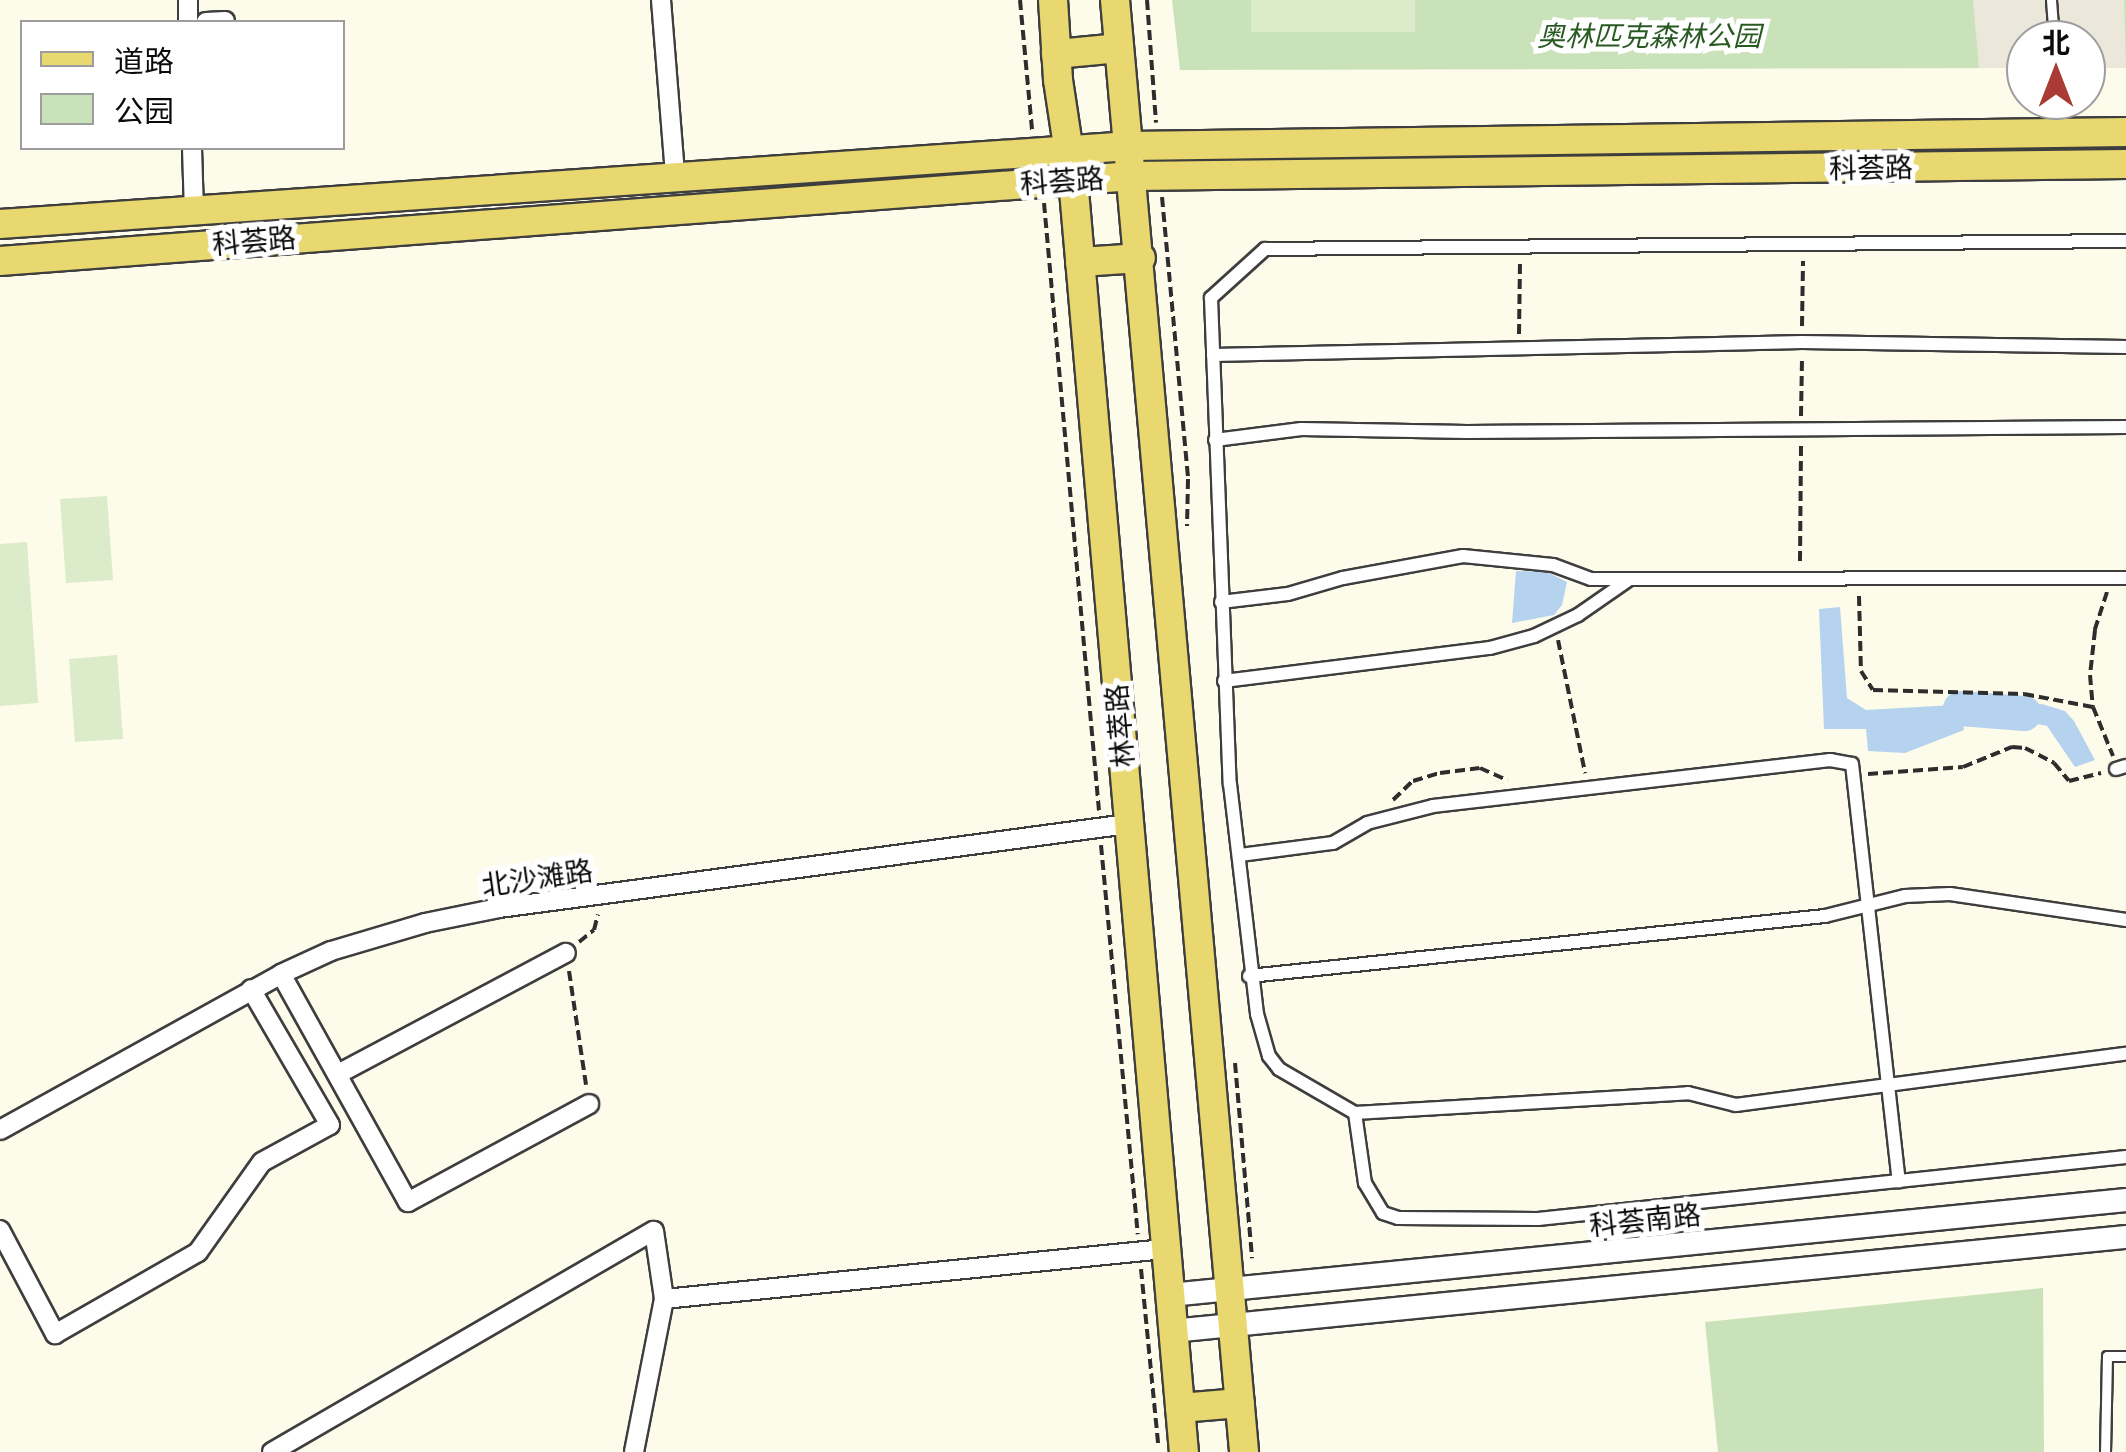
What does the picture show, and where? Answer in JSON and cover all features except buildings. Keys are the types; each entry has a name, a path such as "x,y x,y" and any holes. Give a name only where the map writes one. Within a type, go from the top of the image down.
{"main road":[{"name":"林萃路","path":"1053,0 1080,262 1114,826 1153,1251 1170,1295 1184,1452"},
{"path":"1115,0 1244,1452"},
{"path":"1056,54 1120,48"},
{"name":"科荟路","path":"0,224 674,174 1130,146 2126,132"},
{"name":"科荟路","path":"0,261 1133,176 2126,164"},
{"path":"1080,262 1140,258"},
{"path":"1180,1408 1240,1403"}],"street":[{"path":"661,0 674,174"},
{"path":"192,150 194,212"},
{"path":"2126,241 1265,249 1211,298 1224,681 1250,976 1269,1056 1280,1069 1356,1113 1688,1094 1736,1105 2126,1054"},
{"path":"1212,355 1802,342 2126,346"},
{"path":"1215,440 1301,429 2126,427"},
{"path":"1220,602 1288,594 1343,578 1463,556 1553,565 1591,579 2121,578"},
{"path":"1224,681 1490,648 1555,626 1629,580"},
{"path":"1240,855 1333,842 1368,823 1433,806 1830,760 1852,764 1900,1181"},
{"name":"北沙滩路","path":"0,1130 281,974 331,950 425,923 499,908 1114,826"},
{"path":"1250,976 1826,916 1866,904 1950,894 2126,920"},
{"path":"338,1074 566,953"},
{"path":"281,974 408,1202 589,1104"},
{"path":"0,1230 55,1334 198,1252 262,1162 330,1125 252,989"},
{"path":"1356,1113 1365,1184 1373,1202 1398,1218 1538,1219 2126,1157"},
{"name":"科荟南路","path":"1170,1295 2126,1200"},
{"path":"272,1452 654,1231 664,1299 634,1452"},
{"path":"1172,1331 2126,1237"},
{"path":"664,1299 1153,1251"}],"lane":[{"path":"2061,120 2062,133"},
{"path":"2105,1452 2107,1356 2126,1356"}],"path":[{"path":"1020,0 1036,151"},
{"path":"1040,182 1051,244 1114,826 1153,1251 1158,1452"},
{"path":"1800,576 1803,244"},
{"path":"1519,348 1521,247"},
{"path":"1859,576 1861,671 1873,690 2024,694 2093,706"},
{"path":"1854,775 1963,767 2012,748 2026,748 2054,764 2070,781 2121,768 2093,706 2090,675 2101,605 2121,578"},
{"path":"1555,626 1588,790"},
{"path":"1368,823 1413,781 1463,769 1494,772 1539,796"},
{"path":"589,1104 566,953 594,930 603,895"}],"green space":[{"name":"奥林匹克森林公园","path":"1172,0 2126,0 2126,68 2106,68 2106,20 2006,20 2006,68 1180,70"},
{"path":"1251,0 1415,0 1415,32 1251,32"},
{"path":"107,496 113,580 66,583 60,499"},
{"path":"27,542 38,703 0,706 0,544"},
{"path":"117,655 123,739 75,742 69,659"},
{"path":"2043,1288 2044,1452 1718,1452 1705,1322"}],"shaded area":[{"path":"1973,0 2124,0 2126,68 2106,68 2106,20 2006,20 2006,68 1979,68"}],"water":[{"path":"1516,571 1547,572 1567,582 1562,605 1554,615 1512,623"},
{"path":"1840,607 1847,698 1866,710 1953,705 1960,708 1964,730 1905,753 1868,751 1866,729 1824,729 1819,609"},
{"path":"2042,704 2065,711 2095,760 2075,767 2047,726 2024,721 2029,705"}],"waterway":[{"path":"1960,708 2024,713"}]}
